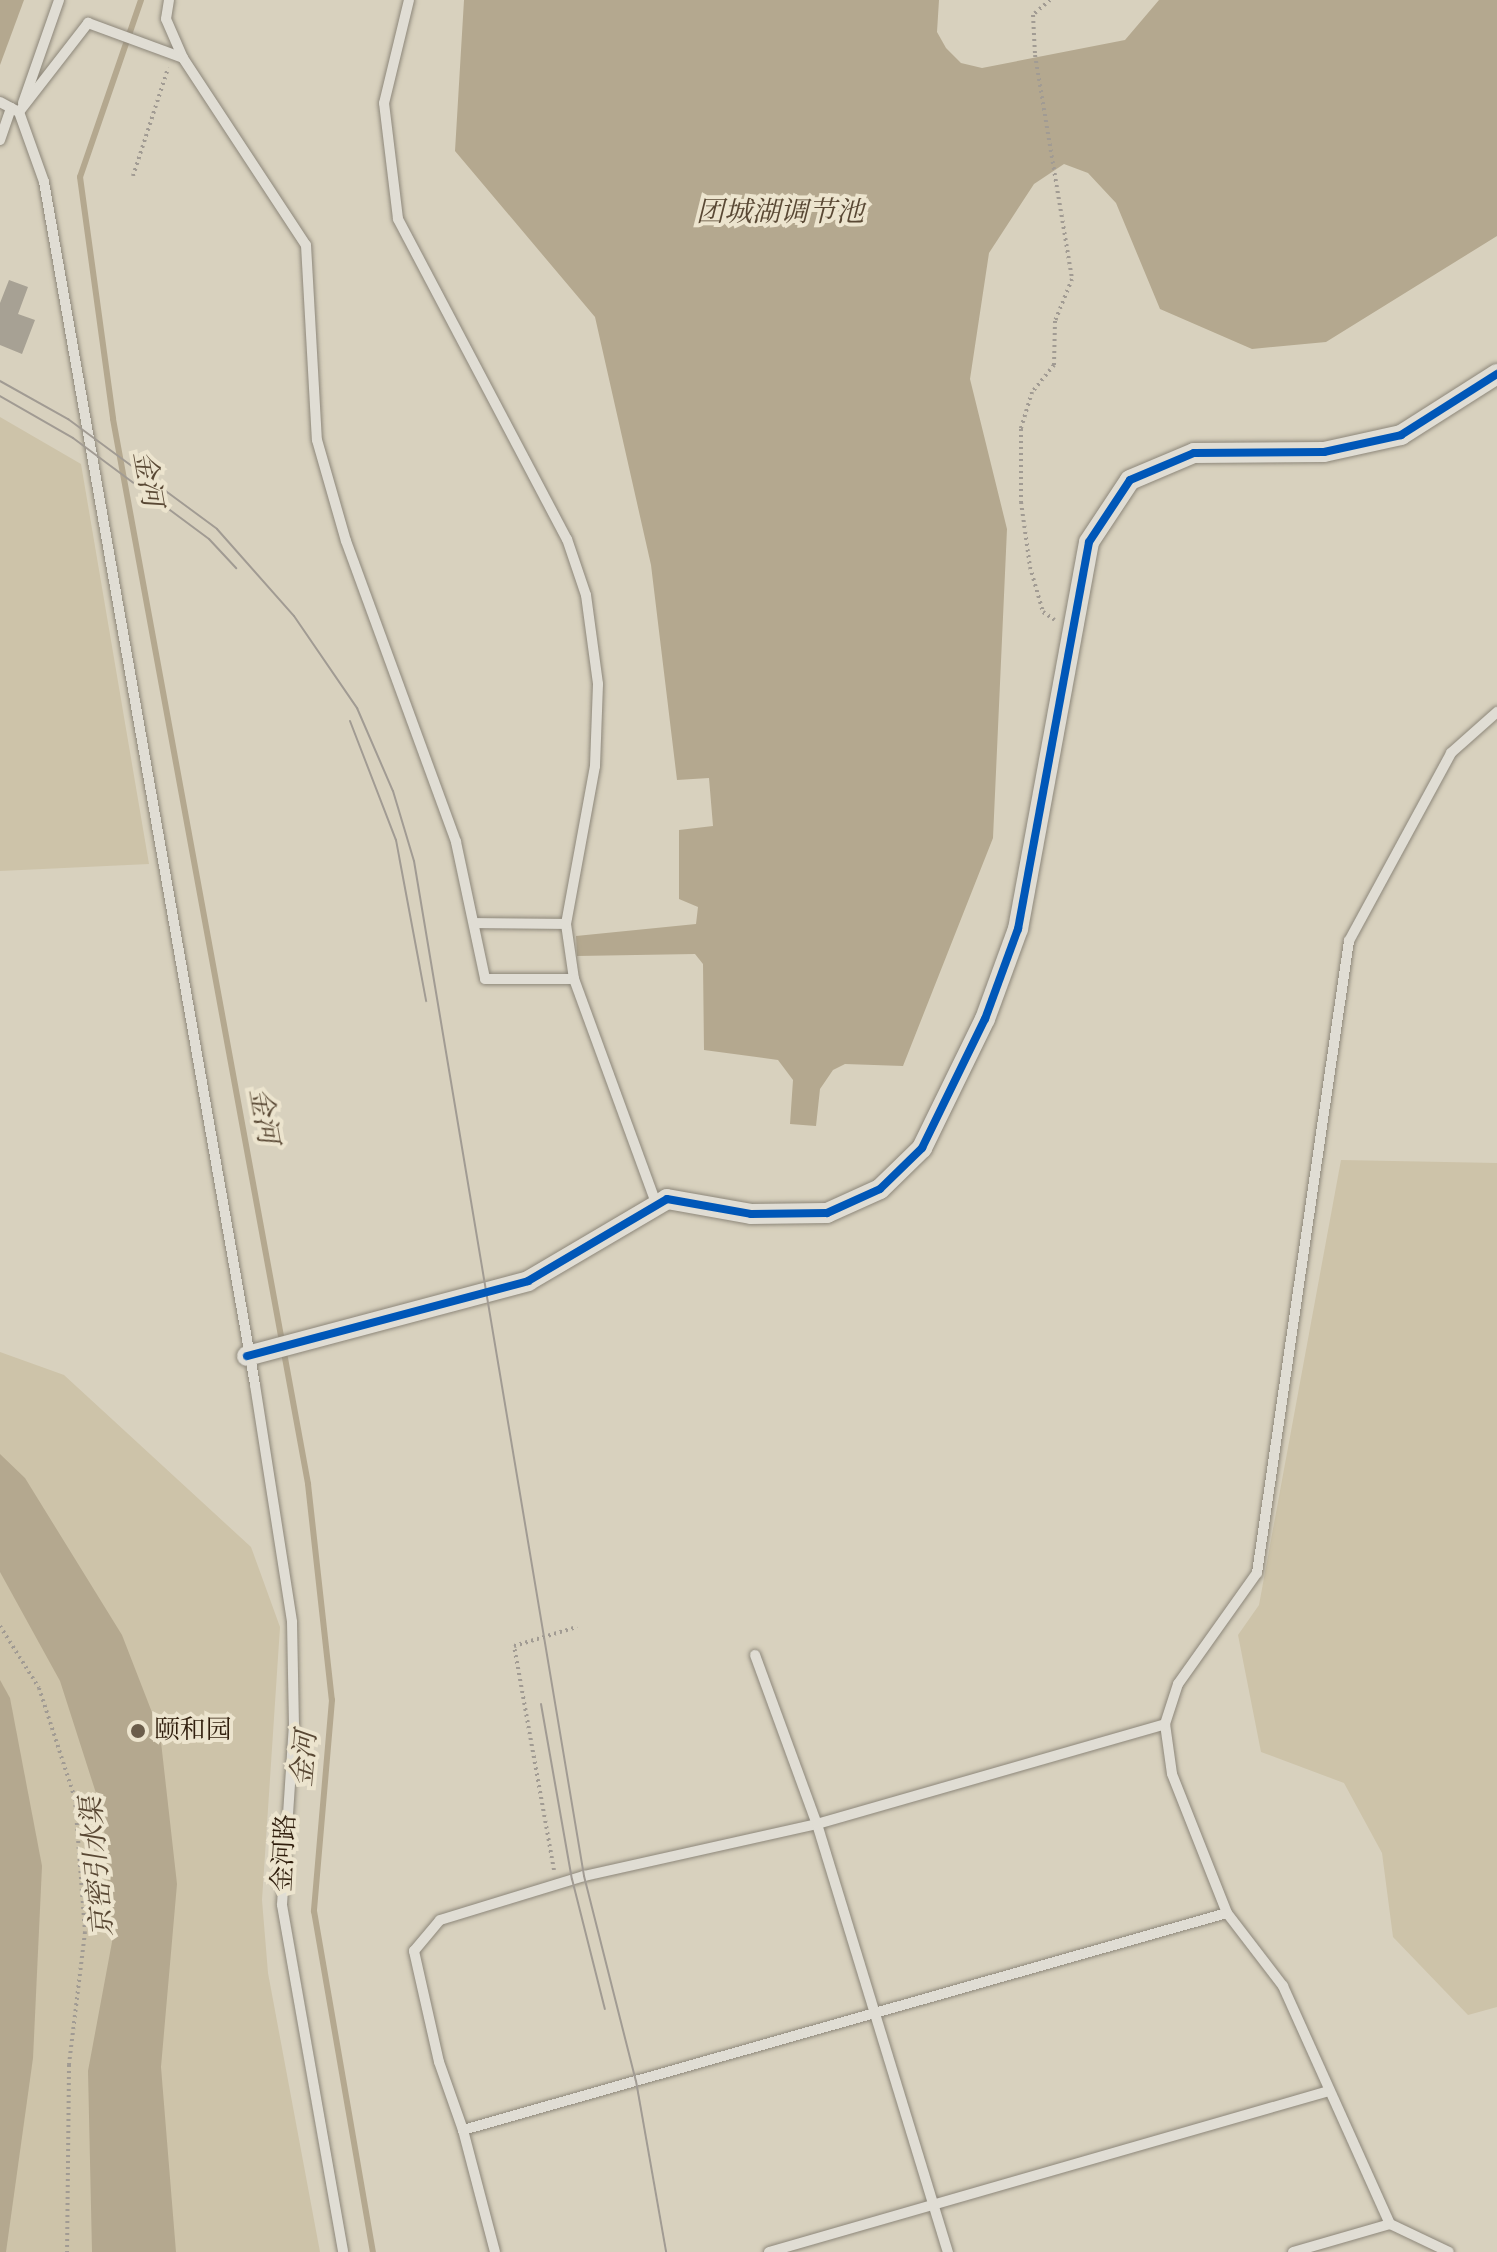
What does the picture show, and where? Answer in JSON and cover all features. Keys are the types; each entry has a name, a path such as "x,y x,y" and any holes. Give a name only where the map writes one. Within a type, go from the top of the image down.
{"street":[{"path":"256,1354 528,1281 667,1199 751,1214 827,1213 880,1189 922,1148 985,1019 1018,929 1089,542 1130,480 1194,453 1324,452 1401,435 1497,374"}],"lane":[{"path":"0,140 59,0"},
{"path":"169,0 166,19 178,56 306,245 317,440 346,541 456,842 485,979 574,979"},
{"path":"409,0 384,103 398,219 567,539 586,595 598,684 595,766 566,924 574,979 656,1203"},
{"path":"15,110 88,23 149,41 178,56"},
{"path":"0,102 15,110"},
{"name":"金河路","path":"15,110 44,182 256,1354 292,1622 294,1724 282,1905 343,2252"},
{"path":"1449,2252 1390,2224 1283,1986 1227,1913 1172,1774 1165,1724 1178,1684 1257,1573 1349,941 1451,753 1497,712"},
{"path":"474,923 566,924"},
{"path":"755,1655 817,1824 948,2252"},
{"path":"495,2252 463,2130 439,2062 414,1951 440,1920 557,1884 817,1824 1165,1724"},
{"path":"463,2130 1227,1913"},
{"path":"769,2252 933,2202 1329,2091"},
{"path":"1293,2252 1390,2224"}],"path":[{"path":"1050,0 1033,15 1035,55 1072,279 1055,321 1054,365 1032,392 1021,429 1021,502 1043,612 1073,633"},
{"path":"133,176 178,56"},
{"path":"0,1626 39,1688 75,1799 85,1932 69,2065 67,2252"},
{"path":"557,1884 514,1646 577,1627"}],"shaded area":[{"path":"0,417 81,464 149,864 0,871"},
{"path":"1341,1160 1497,1163 1497,2007 1468,2015 1393,1937 1382,1853 1344,1783 1261,1752 1238,1635 1259,1605"},
{"name":"颐和园","path":"0,1352 64,1375 251,1547 280,1627 262,1900 268,1973 320,2252 0,2252"}],"water":[{"path":"0,0 24,0 0,65"},
{"name":"团城湖调节池","path":"464,0 939,0 937,32 946,48 961,63 982,68 1125,40 1159,0 1497,0 1497,236 1326,342 1252,349 1160,309 1116,203 1088,173 1064,164 1034,184 989,253 970,379 1007,529 993,838 903,1066 845,1064 833,1070 820,1089 816,1126 790,1124 793,1080 778,1060 704,1050 703,964 695,954 577,956 576,936 696,924 698,907 679,899 679,830 713,826 709,778 677,780 651,565 595,317 455,151"},
{"path":"0,1454 25,1478 122,1635 160,1733 177,1884 161,2067 176,2252 92,2252 88,2071 112,1942 103,1815 60,1681 0,1572"},
{"path":"0,1680 10,1698 42,1866 33,2058 6,2252 0,2252"}],"building":[{"path":"9,280 28,287 18,314 35,320 22,354 0,345 0,303"}],"waterway":[{"name":"金河","path":"141,0 80,177 113,419 308,1484 332,1700 314,1911 373,2252"}],"tram line":[{"path":"0,381 68,419 217,529 294,616 357,708 393,791 414,861 584,1876 636,2081 666,2252"},
{"path":"0,396 73,438 209,539 236,568"},
{"path":"350,721 396,840 426,1001"},
{"path":"541,1704 572,1879 605,2009"}],"cycle path":[{"path":"247,1356 528,1281 667,1199 751,1214 827,1213 880,1189 922,1148 985,1019 1018,929 1089,542 1130,480 1194,453 1324,452 1401,435 1497,374"}],"place":[{"name":"颐和园","path":"138,1731"}],"water label":[{"name":"京密引水渠","path":"98,1867"}]}
